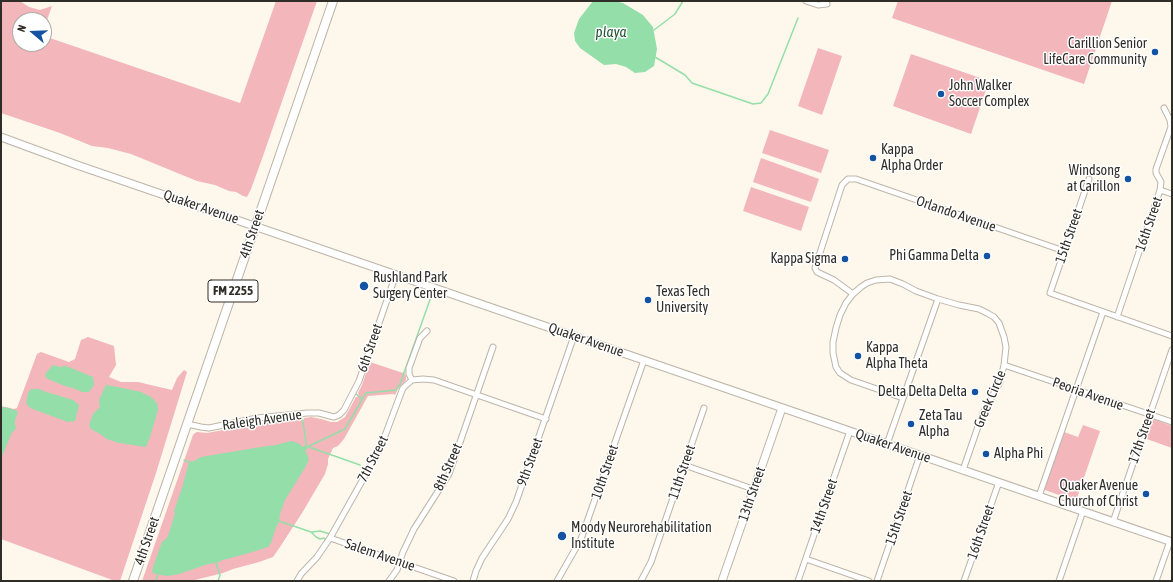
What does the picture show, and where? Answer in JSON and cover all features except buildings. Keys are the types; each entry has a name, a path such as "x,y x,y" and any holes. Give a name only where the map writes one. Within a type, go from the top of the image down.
{"main road":[{"name":"4th Street","path":"133,581 332,1"},
{"name":"Quaker Avenue","path":"1,138 850,432 1171,541"},
{"name":"13th Street","path":"722,581 782,408"}],"street":[{"path":"806,1 813,2 818,5 827,4 824,1"},
{"name":"16th Street","path":"1116,317 1160,190 1161,182 1156,173 1156,169 1170,127 1170,120 1164,108"},
{"name":"Orlando Avenue","path":"853,294 834,280 816,271 815,266 842,185 848,179 856,179 1064,251"},
{"name":"15th Street","path":"1089,179 1050,293 1103,312"},
{"path":"1160,190 1172,194"},
{"name":"6th Street","path":"336,416 344,410 356,388 396,274"},
{"name":"Greek Circle","path":"903,398 851,380 840,373 836,367 833,353 836,328 840,315 853,294 867,283 876,280 890,279 938,299 979,309 994,317 999,323 1004,337 1006,347 1004,365 1000,382 982,415 963,470"},
{"path":"887,444 938,299"},
{"path":"1039,496 1103,312 1172,336"},
{"path":"427,331 420,338 409,368 409,374 412,380 423,378 434,380 546,419"},
{"name":"9th Street","path":"473,581 482,558 514,508 574,336"},
{"name":"8th Street","path":"390,581 397,570 414,529 449,474 493,347"},
{"name":"17th Street","path":"1113,522 1172,350"},
{"name":"10th Street","path":"557,581 581,539 644,360"},
{"name":"Peoria Avenue","path":"1004,365 1172,422"},
{"name":"7th Street","path":"297,581 301,574 318,557 330,538 383,443 403,388 412,380"},
{"name":"11th Street","path":"641,581 651,562 704,408"},
{"name":"Raleigh Avenue","path":"187,424 209,428 257,418 307,413 319,413 334,417 336,416"},
{"name":"14th Street","path":"798,581 850,432"},
{"name":"15th Street","path":"877,581 920,456"},
{"path":"684,466 753,489"},
{"name":"16th Street","path":"964,581 998,482"},
{"path":"1059,581 1083,511"},
{"name":"Salem Avenue","path":"330,538 454,581"},
{"path":"1156,581 1171,541"},
{"path":"806,559 869,581"}],"shaded area":[{"path":"1,1 20,1 29,7 40,10 52,6 50,12 12,12 12,52 52,52 52,39 240,103 276,1 317,1 263,156 247,197 215,185 197,181 131,154 108,148 92,146 60,133 1,113"},
{"path":"898,1 1112,1 1084,84 892,18"},
{"path":"818,48 842,56 822,115 798,106"},
{"name":"John Walker Soccer Complex","path":"911,54 989,81 971,134 893,106"},
{"path":"770,130 829,150 821,173 762,153"},
{"path":"761,158 819,179 811,202 753,182"},
{"path":"751,187 809,207 801,231 743,211"},
{"path":"88,337 114,346 116,365 109,377 121,382 138,382 172,390 177,378 184,370 187,372 156,473 120,581 115,581 1,539 1,406 14,409 17,408 37,354 41,352 69,362 75,359 81,340"},
{"path":"370,362 403,373 403,371 406,376 406,380 395,395 368,396 344,439 338,446 333,448 328,459 325,474 302,513 273,557 223,573 191,581 142,581 193,435 195,433 207,433 255,424 300,418 303,421 304,418 311,417 337,422 345,417 356,397 359,396 358,393"},
{"path":"1153,419 1172,426 1172,448 1144,438 1150,420"},
{"path":"1083,425 1100,431 1076,501 1045,490 1044,488 1064,432 1078,437"}],"water":[{"name":"playa","path":"593,1 615,1 623,3 643,15 653,27 657,49 654,66 645,72 635,73 626,67 616,64 604,65 580,48 575,41 574,33 579,19"},
{"path":"53,365 60,367 66,366 93,377 94,385 89,392 82,392 48,379 45,376 46,373"},
{"path":"106,385 141,392 151,397 157,403 158,410 146,447 119,443 107,439 91,429 89,425 93,414 100,407 99,400"},
{"path":"31,389 39,389 73,400 79,405 75,421 68,422 30,408 26,403 28,393"},
{"path":"5,407 18,412 15,420 15,430 12,432 1,459 1,408"},
{"path":"291,441 298,443 303,447 305,445 307,450 305,450 309,459 285,500 279,521 271,543 268,547 179,574 168,576 155,574 152,572 162,542 167,538 169,533 189,462 201,457 276,445"}],"waterway":[{"path":"654,30 675,14 683,1"},
{"path":"655,57 685,75 692,83 753,104 761,103 768,94 798,18"},
{"path":"307,447 345,429 366,393 396,390 400,384 432,294"},
{"path":"355,393 362,399"},
{"path":"302,416 306,446"},
{"path":"309,447 360,465"},
{"path":"184,460 189,462"},
{"path":"279,521 311,532 316,537 320,539 324,538 326,540"},
{"path":"312,532 320,531 330,534"},
{"path":"216,563 220,575 218,581"},
{"path":"155,581 158,575"}],"place":[{"name":"Carillion Senior LifeCare Community","path":"1155,52"},
{"name":"John Walker Soccer Complex","path":"941,94"},
{"name":"Kappa Alpha Order","path":"873,158"},
{"name":"Windsong at Carillon","path":"1128,179"},
{"name":"Phi Gamma Delta","path":"987,256"},
{"name":"Kappa Sigma","path":"845,259"},
{"name":"Rushland Park Surgery Center","path":"364,286"},
{"name":"Texas Tech University","path":"648,300"},
{"name":"Kappa Alpha Theta","path":"858,356"},
{"name":"Delta Delta Delta","path":"975,392"},
{"name":"Zeta Tau Alpha","path":"911,424"},
{"name":"Alpha Phi","path":"986,454"},
{"name":"Quaker Avenue Church of Christ","path":"1146,494"},
{"name":"Moody Neurorehabilitation Institute","path":"562,536"}]}
